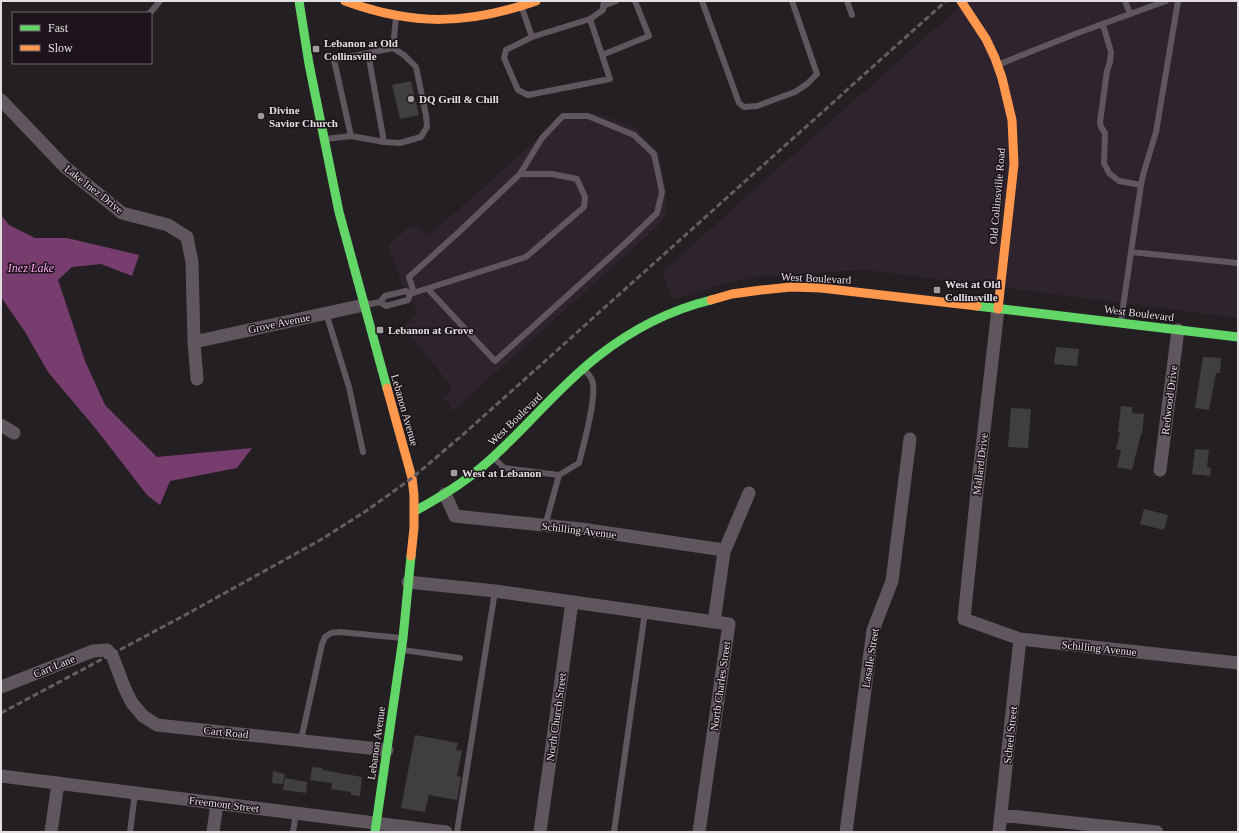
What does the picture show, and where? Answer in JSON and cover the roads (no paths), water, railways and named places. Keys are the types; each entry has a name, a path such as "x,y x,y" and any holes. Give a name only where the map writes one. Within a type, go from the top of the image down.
{"street":[{"name":"Lebanon Avenue","path":"299,1 309,64 340,212 412,478 415,511 402,650 375,827"},
{"path":"345,1 379,9 405,18 436,20 472,18 522,7 536,1"},
{"name":"Old Collinsville Road","path":"961,1 982,32 998,65 1010,106 1014,144 1012,178 998,309"},
{"name":"Lake Inez Drive","path":"1,100 65,167 122,213 168,225 187,237 192,262 194,342 197,379"},
{"name":"West Boulevard","path":"415,511 445,494 493,458 584,369 622,340 661,318 704,301 746,292 786,288 816,288 1238,336"},
{"name":"Grove Avenue","path":"194,342 364,305"},
{"name":"Mallard Drive","path":"964,619 976,491 998,309"},
{"name":"Redwood Drive","path":"1160,470 1178,330"},
{"path":"1,425 14,433"},
{"name":"Lasalle Street","path":"846,832 873,630 892,581 910,439"},
{"path":"408,582 495,590 714,622 724,552 748,493"},
{"name":"Schilling Avenue","path":"445,494 455,516 581,529 724,550 724,552"},
{"name":"North Church Street","path":"540,832 572,602"},
{"name":"Schilling Avenue","path":"964,619 1020,639 1238,663"},
{"name":"North Charles Street","path":"699,832 729,624 714,622"},
{"name":"Scheel Street","path":"999,832 1020,639"},
{"name":"Cart Lane","path":"1,688 93,650 107,650"},
{"name":"Cart Road","path":"107,650 112,655 132,703 143,716 157,725 387,750"},
{"name":"Freemont Street","path":"1,776 296,813 375,827 446,832"},
{"path":"51,832 58,783"},
{"path":"213,832 217,803"},
{"path":"1001,815 1157,832"}],"lane":[{"path":"151,12 160,1"},
{"path":"590,19 610,80 528,95 518,90 504,58 506,50 532,37 590,19 603,10 604,3 616,1"},
{"path":"602,55 649,36 635,1"},
{"path":"702,1 739,103 744,106 757,106 795,92 807,84 817,74 792,1"},
{"path":"847,1 852,15"},
{"path":"1125,1 1130,14"},
{"path":"998,65 1075,34 1166,1"},
{"path":"1121,323 1130,252 1141,185 1156,132 1178,1"},
{"path":"522,7 532,37"},
{"path":"393,48 396,16"},
{"path":"1103,24 1111,52 1100,122 1101,128 1105,133 1104,163 1109,173 1119,181 1141,185"},
{"path":"324,139 351,136 384,142 400,143 421,137 427,127 416,67 404,55 393,48 334,60 351,136"},
{"path":"368,53 384,142"},
{"path":"380,302 386,306 408,300 412,293 409,277 520,174 542,138 563,116 588,116 634,135 654,154 662,192 657,213 495,361 428,289"},
{"path":"364,305 380,302 385,296 406,291 412,293 428,289 526,257 584,207 585,197 577,179 552,174 520,174"},
{"path":"1130,252 1238,263"},
{"path":"326,313 349,387 362,452"},
{"path":"493,458 504,468 559,475 579,463 589,424 594,391 593,381 584,369"},
{"path":"545,526 559,475"},
{"path":"457,832 495,590"},
{"path":"614,832 645,612"},
{"path":"301,740 318,660 325,637 331,633 340,632 403,638"},
{"path":"402,650 460,658"},
{"path":"130,832 135,793"},
{"path":"293,832 296,813"}],"water":[{"name":"Inez Lake","path":"1,215 9,225 35,238 67,238 139,255 132,276 101,264 72,267 58,280 85,361 105,405 157,457 252,448 237,468 170,481 160,505 147,495 96,429 48,372 25,332 1,297"}],"railway":[{"path":"1,713 187,614 322,539 366,511 412,478 466,432 946,1"}],"place":[{"name":"Lebanon at Old Collinsville","path":"316,49"},
{"name":"DQ Grill & Chill","path":"411,99"},
{"name":"Divine Savior Church","path":"261,116"},
{"name":"West at Old Collinsville","path":"937,290"},
{"name":"Lebanon at Grove","path":"380,330"},
{"name":"West at Lebanon","path":"454,473"}]}
